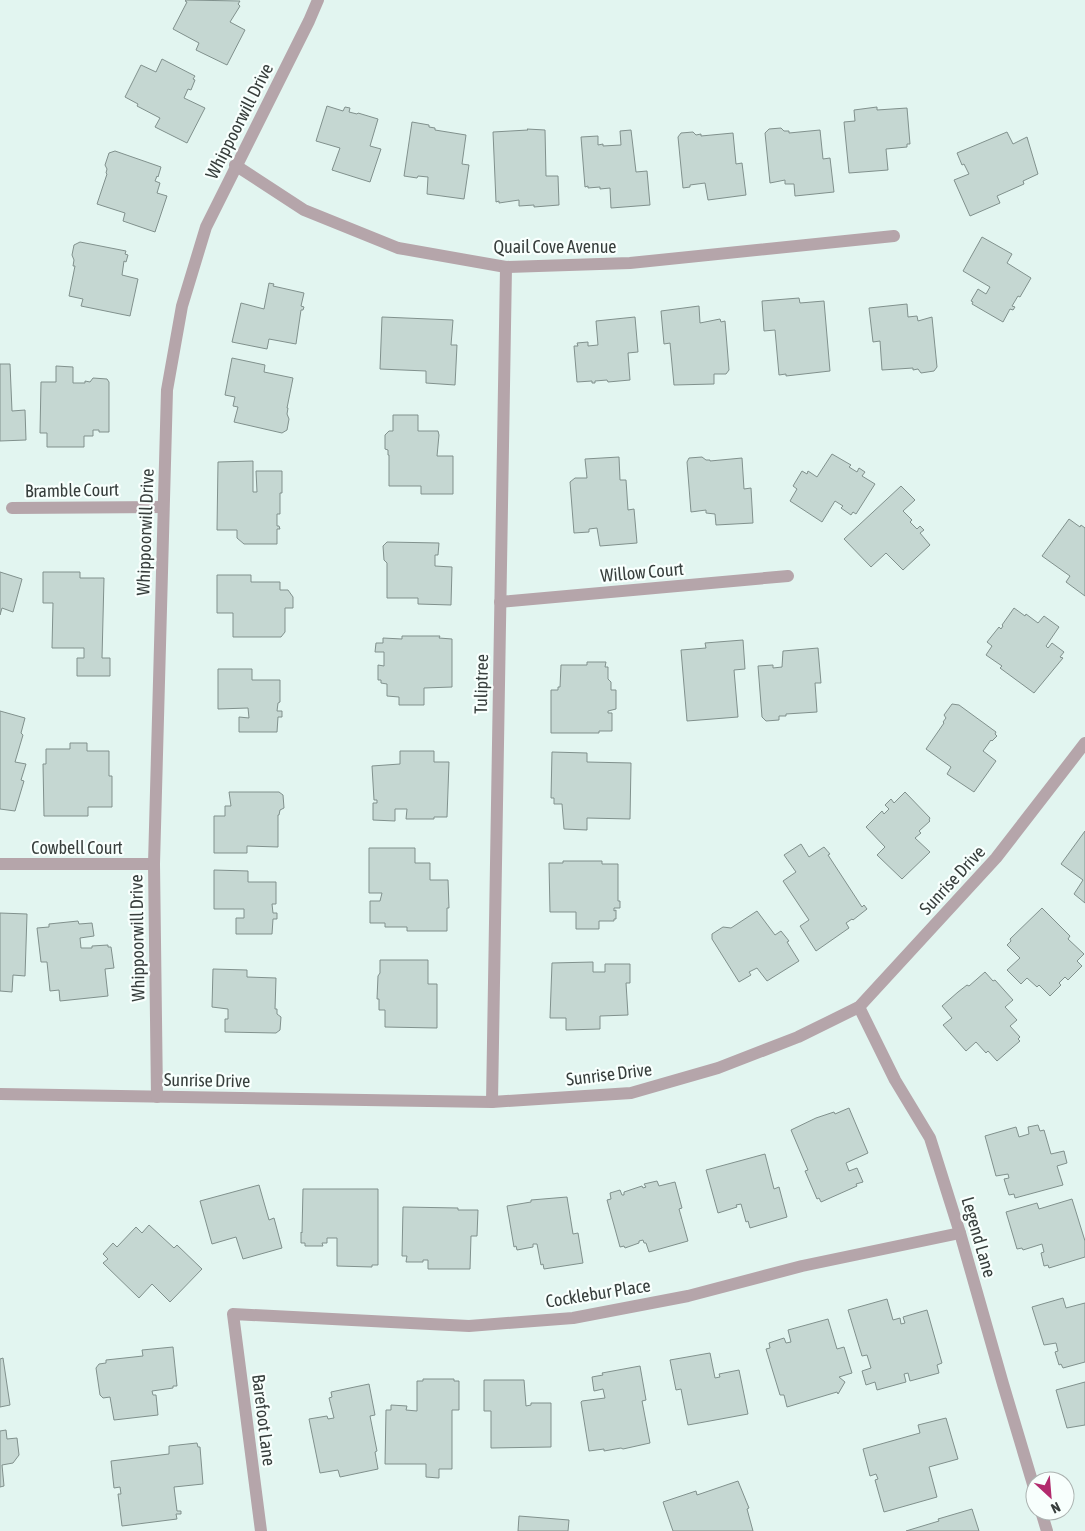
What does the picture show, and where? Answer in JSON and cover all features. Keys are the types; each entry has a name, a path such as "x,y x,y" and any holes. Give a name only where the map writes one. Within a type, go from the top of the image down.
{"street":[{"name":"Whippoorwill Drive","path":"158,1097 154,864 167,390 182,306 206,227 318,0"},
{"name":"Quail Cove Avenue","path":"235,165 304,210 398,248 506,267 630,263 894,236"},
{"name":"Tuliptree","path":"492,1102 506,267"},
{"name":"Bramble Court","path":"12,508 163,507"},
{"name":"Willow Court","path":"500,602 788,576"},
{"name":"Sunrise Drive","path":"0,1094 492,1102 632,1093 727,1065 798,1036 859,1007 996,858 1085,743"},
{"name":"Cowbell Court","path":"0,864 154,864"},
{"name":"Legend Lane","path":"859,1007 895,1080 930,1138 960,1232 1029,1471"},
{"name":"Cocklebur Place","path":"233,1314 469,1326 573,1318 688,1296 802,1266 960,1232"},
{"name":"Barefoot Lane","path":"233,1314 261,1531"}],"building":[{"path":"186,0 240,1 238,4 240,6 230,22 245,30 227,65 196,50 199,43 173,29 187,2"},
{"path":"162,59 195,76 191,90 188,89 184,98 205,108 187,143 155,127 160,118 137,106 138,104 125,97 141,65 156,72"},
{"path":"327,106 343,111 345,107 350,108 349,112 378,119 370,146 381,149 370,182 332,170 340,148 316,141"},
{"path":"877,107 877,110 907,108 910,144 907,144 907,147 886,149 888,170 849,173 844,122 855,121 854,110"},
{"path":"412,122 429,125 429,127 435,128 435,130 466,135 462,164 469,165 464,199 427,194 428,177 404,176"},
{"path":"781,128 784,131 789,131 789,133 820,130 823,159 830,158 834,192 795,196 794,184 785,184 785,180 770,183 765,133 769,129"},
{"path":"527,129 545,130 546,176 558,176 559,205 534,207 534,205 519,206 519,200 496,202 493,132"},
{"path":"631,130 636,172 647,171 650,205 611,208 610,188 585,187 581,137 598,136 598,145 603,144 603,146 621,145 620,131"},
{"path":"693,132 696,135 701,134 701,136 733,133 736,164 742,163 746,195 708,200 705,183 683,188 678,137 681,133"},
{"path":"1007,132 1013,144 1027,137 1038,174 1023,181 1024,184 997,196 1000,203 970,216 954,180 969,174 964,164 962,165 957,153"},
{"path":"115,151 161,167 155,181 160,183 157,193 167,196 155,232 123,221 125,213 97,204 107,174 105,165 109,153"},
{"path":"982,237 1012,254 1007,263 1031,278 1020,297 1018,296 1012,306 1015,307 1013,310 1010,309 1003,322 972,304 973,302 971,301 978,289 986,294 990,287 963,271"},
{"path":"80,242 126,251 125,254 128,255 126,262 124,261 122,275 138,279 130,316 81,306 83,299 69,296 75,266 73,266 74,260 72,255 74,245"},
{"path":"269,283 274,284 273,286 304,293 301,306 304,307 301,310 296,344 269,339 267,349 232,342 241,303 264,309"},
{"path":"799,298 800,303 824,301 830,371 786,376 786,374 779,375 775,330 764,331 762,301"},
{"path":"907,304 908,317 917,316 918,321 932,317 937,367 934,371 921,373 918,369 913,370 913,368 882,370 880,341 873,342 869,308"},
{"path":"699,306 700,323 720,319 721,322 725,321 729,370 726,374 714,374 714,384 674,385 670,343 664,344 661,311"},
{"path":"382,317 453,320 451,345 457,345 455,385 426,383 426,371 380,369"},
{"path":"635,317 638,352 628,353 630,380 595,381 595,383 592,383 592,381 577,382 574,346 578,346 577,343 588,342 588,346 598,345 596,321"},
{"path":"232,358 265,365 264,372 293,378 287,408 289,419 287,430 282,433 234,422 238,407 233,406 235,397 225,395"},
{"path":"0,364 10,364 12,411 25,410 26,440 0,441"},
{"path":"56,366 73,367 73,383 90,382 93,378 107,379 109,382 109,432 93,430 93,436 84,436 84,447 47,447 47,433 40,433 41,382 56,382"},
{"path":"393,415 418,415 418,431 438,431 437,456 453,456 453,494 421,494 421,486 389,486 389,455 388,450 385,449 385,435 389,431 393,431"},
{"path":"832,454 851,465 849,467 857,472 859,468 865,472 862,476 875,484 856,514 853,512 851,515 841,508 843,506 835,501 822,522 790,501 797,489 793,486 802,471 807,474 808,471 817,477"},
{"path":"619,457 620,480 626,480 628,510 634,509 637,543 600,546 597,528 589,529 589,532 574,533 570,482 575,478 587,478 585,459"},
{"path":"702,457 710,461 742,458 744,489 751,488 753,523 716,525 715,514 706,513 706,510 691,512 687,462 689,458"},
{"path":"253,461 253,492 257,492 256,471 282,471 280,514 277,514 277,526 280,529 277,529 277,544 244,544 237,538 237,530 217,530 218,462"},
{"path":"901,486 915,500 903,511 912,520 910,522 917,529 920,526 924,530 920,533 930,545 903,570 886,553 871,567 844,539"},
{"path":"1069,519 1080,527 1081,525 1085,528 1085,596 1066,582 1070,576 1042,556"},
{"path":"387,542 439,543 438,555 435,555 435,566 452,567 451,605 418,604 418,598 387,598 387,563 384,560 383,546"},
{"path":"0,572 22,579 13,612 2,608 0,615"},
{"path":"43,572 80,572 80,578 104,578 102,658 110,658 110,676 77,676 77,658 84,658 84,648 52,648 53,603 43,603"},
{"path":"217,575 251,575 251,582 280,582 280,590 288,590 293,597 293,608 285,608 285,632 281,637 233,637 233,613 217,613"},
{"path":"1014,608 1038,623 1044,616 1059,627 1046,646 1048,648 1052,643 1064,652 1060,657 1063,658 1034,693 1000,668 1002,666 986,655 992,646 987,642 999,627 1001,629"},
{"path":"402,636 440,636 439,638 452,639 452,687 424,688 424,705 399,705 399,697 387,696 387,684 381,683 381,680 378,680 378,665 384,666 384,652 375,652 376,643 383,643 383,638 402,639"},
{"path":"743,640 745,669 734,670 738,717 687,721 681,650 706,648 705,643"},
{"path":"818,648 821,683 815,683 817,712 786,714 786,716 779,716 779,720 766,721 762,717 758,666 773,665 773,668 782,667 783,651"},
{"path":"587,662 606,662 605,667 608,667 608,679 611,682 611,690 616,690 616,709 608,711 608,713 612,713 612,731 599,731 599,733 551,733 551,690 558,690 558,687 560,687 561,665 587,665"},
{"path":"218,669 252,669 252,680 280,680 280,702 278,703 277,711 282,711 282,717 278,717 277,732 239,732 239,717 249,718 248,708 218,709"},
{"path":"952,704 959,705 996,732 997,736 991,740 983,751 996,761 974,792 947,774 951,767 926,749 944,723 946,718 944,715"},
{"path":"0,711 25,718 21,733 23,735 15,762 26,764 21,780 24,781 15,811 0,809"},
{"path":"70,743 87,743 87,751 109,751 109,776 112,776 112,807 88,807 88,816 44,816 43,764 46,764 46,749 70,749"},
{"path":"400,751 434,751 434,762 449,762 447,817 406,819 407,809 395,809 395,821 373,820 373,803 377,803 377,800 374,800 372,766 400,764"},
{"path":"552,752 587,753 587,762 631,763 630,819 587,818 587,830 564,829 562,804 554,804 554,798 551,798"},
{"path":"229,792 279,792 283,795 284,808 280,810 278,815 278,847 247,846 247,853 214,853 214,816 225,816 225,806 231,806"},
{"path":"905,792 930,818 930,821 919,831 921,833 915,838 930,852 902,879 877,855 885,847 866,827 882,811 884,814 889,809 885,805 891,799 894,803"},
{"path":"1085,831 1085,903 1074,894 1083,880 1061,864"},
{"path":"801,844 809,857 824,847 862,907 864,905 867,909 846,923 849,928 816,951 800,926 809,920 783,881 796,872 784,855"},
{"path":"369,848 415,848 415,863 430,863 430,880 448,880 449,908 447,908 447,931 407,931 407,927 385,927 385,923 370,923 370,901 380,901 382,893 369,893"},
{"path":"563,861 602,861 602,864 618,864 618,901 620,901 620,908 614,908 614,911 616,910 616,919 614,921 599,921 599,929 576,929 576,912 550,912 549,863 563,863"},
{"path":"214,870 248,871 248,882 276,882 276,904 272,904 273,913 277,913 277,919 273,919 272,934 236,934 236,918 244,918 244,909 214,909"},
{"path":"1042,908 1070,936 1068,939 1084,954 1077,961 1082,966 1068,980 1065,977 1059,983 1061,985 1050,996 1039,985 1037,987 1027,978 1021,984 1007,970 1020,958 1007,945 1011,941 1010,939"},
{"path":"757,911 775,935 781,931 789,941 787,942 799,961 767,981 757,968 749,972 751,975 739,982 712,939 712,934 723,927 731,928"},
{"path":"0,913 27,914 25,976 13,975 12,992 0,991"},
{"path":"78,921 79,924 92,923 94,936 80,938 81,948 108,945 108,947 111,947 114,968 105,969 108,996 60,1001 59,990 50,991 47,962 41,962 37,928 49,927 49,924"},
{"path":"380,960 428,960 428,984 437,984 437,1028 385,1027 385,1010 379,1010 379,999 377,999"},
{"path":"593,962 593,972 605,972 605,964 630,964 630,983 626,983 628,1015 600,1016 600,1029 566,1030 566,1018 550,1018 552,963"},
{"path":"213,969 247,970 247,977 276,978 275,1009 277,1009 277,1014 281,1017 280,1030 276,1033 225,1032 225,1019 228,1019 228,1009 212,1007"},
{"path":"985,972 1013,1000 1005,1007 1017,1020 1010,1026 1020,1037 1018,1039 1020,1041 997,1061 976,1042 966,1051 943,1025 952,1018 942,1006"},
{"path":"849,1108 868,1153 846,1163 849,1171 857,1168 863,1182 821,1202 819,1198 817,1199 805,1171 808,1170 791,1130 816,1118 834,1112 835,1114"},
{"path":"1038,1125 1040,1131 1044,1130 1051,1154 1064,1151 1067,1163 1057,1166 1063,1185 1015,1198 1014,1194 1009,1195 1004,1179 1009,1178 1008,1174 996,1176 985,1136 1016,1127 1019,1137 1029,1134 1028,1127"},
{"path":"765,1154 774,1189 779,1187 787,1217 750,1228 748,1221 746,1222 741,1204 718,1213 706,1170"},
{"path":"657,1181 659,1186 675,1182 682,1208 679,1209 688,1241 649,1252 643,1240 625,1248 624,1246 620,1247 607,1200 611,1199 610,1193 620,1190 622,1195 624,1195 624,1192 642,1186 643,1188 646,1187 644,1184"},
{"path":"259,1185 269,1220 274,1218 282,1248 243,1259 236,1237 212,1244 200,1201"},
{"path":"303,1189 378,1189 378,1265 372,1265 372,1267 337,1266 337,1238 327,1238 327,1243 322,1243 323,1246 305,1246 305,1243 301,1243"},
{"path":"567,1197 573,1234 578,1233 583,1263 544,1269 543,1264 541,1265 537,1244 533,1244 533,1247 517,1250 516,1246 514,1247 507,1206 531,1202 531,1200"},
{"path":"1072,1199 1085,1241 1085,1257 1049,1268 1048,1265 1044,1266 1041,1253 1044,1252 1042,1244 1023,1250 1022,1248 1017,1249 1006,1212 1037,1203 1039,1209"},
{"path":"403,1207 478,1210 477,1236 471,1236 470,1269 428,1269 428,1260 423,1260 423,1262 406,1262 407,1256 402,1256"},
{"path":"149,1225 174,1248 177,1245 202,1269 170,1302 152,1284 139,1298 103,1263 108,1259 103,1254 113,1243 117,1247 136,1227 142,1233"},
{"path":"1063,1298 1066,1308 1085,1303 1085,1362 1063,1368 1061,1364 1059,1365 1055,1352 1058,1351 1056,1343 1044,1345 1032,1307"},
{"path":"887,1299 893,1320 900,1318 901,1324 905,1323 903,1317 927,1310 942,1363 937,1365 939,1373 910,1381 908,1373 904,1374 906,1382 877,1390 875,1382 866,1385 862,1371 871,1368 867,1355 862,1356 848,1310"},
{"path":"828,1319 837,1349 844,1347 852,1373 839,1377 845,1382 838,1394 837,1392 787,1407 784,1395 780,1395 766,1349 770,1348 769,1343 784,1338 786,1343 791,1342 788,1330"},
{"path":"173,1347 177,1386 152,1391 153,1395 156,1395 158,1415 114,1420 110,1397 103,1398 100,1395 96,1368 99,1364 106,1363 106,1360 143,1356 142,1350"},
{"path":"710,1353 715,1378 720,1377 719,1374 739,1370 748,1414 688,1425 681,1389 676,1390 670,1360"},
{"path":"3,1358 10,1405 0,1407 0,1359"},
{"path":"640,1366 646,1400 642,1401 650,1443 623,1449 589,1451 581,1402 605,1398 603,1389 594,1391 592,1377 603,1375 602,1373"},
{"path":"423,1379 454,1379 454,1381 459,1381 459,1410 452,1410 452,1469 439,1469 439,1478 426,1477 426,1464 385,1464 386,1410 391,1410 391,1405 407,1406 406,1410 417,1411 417,1381 423,1381"},
{"path":"484,1380 524,1380 526,1406 531,1405 531,1403 551,1403 551,1447 491,1448 491,1411 484,1411"},
{"path":"1085,1382 1085,1425 1067,1428 1056,1390"},
{"path":"369,1384 375,1415 370,1416 377,1451 375,1452 378,1469 340,1477 338,1470 320,1473 309,1419 327,1416 328,1419 334,1418 329,1398 332,1397 331,1392"},
{"path":"946,1418 958,1459 929,1467 937,1497 884,1512 875,1480 878,1479 876,1474 870,1476 863,1449 920,1433 918,1425"},
{"path":"6,1430 7,1439 17,1438 19,1455 13,1463 2,1465 4,1486 0,1487 0,1431"},
{"path":"197,1443 198,1447 200,1447 203,1484 174,1487 177,1511 181,1511 181,1514 176,1514 177,1519 122,1526 118,1494 121,1494 120,1487 114,1488 111,1461 169,1454 169,1446"},
{"path":"738,1481 749,1508 747,1509 753,1531 673,1531 663,1502 696,1491 697,1495"},
{"path":"972,1509 979,1531 906,1531 939,1521 938,1519"},
{"path":"519,1516 569,1520 568,1531 518,1531"}]}
